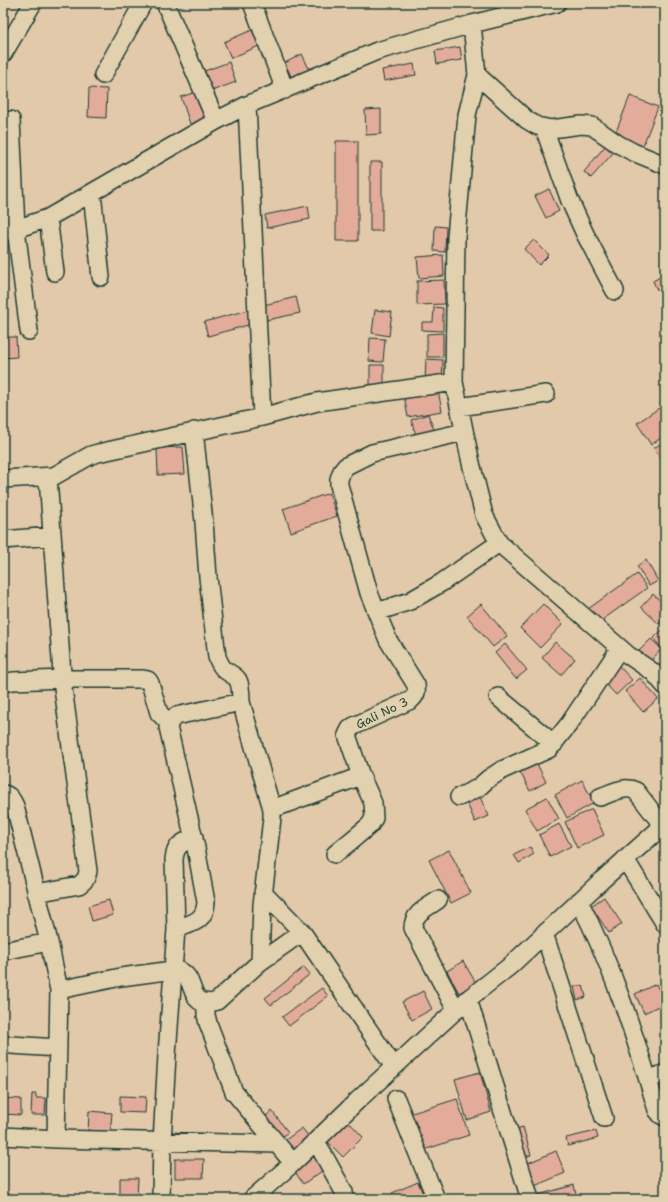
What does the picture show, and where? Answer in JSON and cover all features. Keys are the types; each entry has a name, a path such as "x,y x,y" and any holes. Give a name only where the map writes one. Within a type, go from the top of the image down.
{"street":[{"path":"3,54 33,3"},
{"path":"103,75 143,3"},
{"path":"166,3 216,120"},
{"path":"252,3 285,90"},
{"path":"9,231 48,218 216,120 247,105 377,51 472,24 557,3"},
{"path":"472,24 477,75 467,115 456,237 454,382 484,516 499,543 620,648 652,672 665,686"},
{"path":"477,75 527,120 544,128 551,129 581,125 592,126 618,144 665,165"},
{"path":"247,105 262,417"},
{"path":"12,120 9,231 29,331"},
{"path":"544,128 572,207 615,291"},
{"path":"92,193 101,277"},
{"path":"48,218 55,272"},
{"path":"3,479 48,477 59,474 91,455 98,453 262,417 317,402 454,382"},
{"path":"459,407 546,394"},
{"path":"194,431 217,657 224,670 237,679 241,702 272,809 263,892 260,962"},
{"path":"464,432 372,453 346,466 338,479 366,582 377,612 410,601 441,583 499,543"},
{"path":"36,893 79,885 87,878 88,871 62,679 48,477"},
{"path":"3,540 52,536"},
{"name":"Gali No 3","path":"361,776 348,740 347,735 350,729 411,700 417,691 416,685 388,640 377,612"},
{"path":"459,797 478,788 502,770 549,749 554,744 620,648"},
{"path":"3,683 13,681 62,679 148,680 159,714 164,718 171,720"},
{"path":"498,697 554,744"},
{"path":"176,929 196,921 203,916 206,902 194,838 168,727 171,720 176,716 241,702"},
{"path":"272,809 361,776 373,803 375,812 374,818 370,825 335,854"},
{"path":"252,1199 293,1163 356,1101 462,1005 510,966 579,901 664,825 636,790 624,788 600,798"},
{"path":"3,794 6,794 12,798 15,806 49,942 59,990 56,1139"},
{"path":"161,1199 162,1142 176,929 174,859 179,844 194,838"},
{"path":"625,859 665,924"},
{"path":"263,892 302,932 394,1067"},
{"path":"438,900 417,915 413,921 413,928 462,1005 530,1199"},
{"path":"579,901 598,940 636,1038 657,1110 665,1117"},
{"path":"59,990 121,977 173,970 184,973 195,997 198,1000 206,1002 216,1001 260,962 302,932"},
{"path":"544,934 604,1118"},
{"path":"3,951 49,942"},
{"path":"206,1002 206,1015 208,1023 234,1092 293,1163"},
{"path":"11,1045 58,1048"},
{"path":"648,1080 665,1074"},
{"path":"396,1099 436,1199"},
{"path":"3,1136 56,1139 277,1144"},
{"path":"316,1140 344,1192"}],"building":[{"path":"252,30 259,46 231,58 224,42"},
{"path":"460,47 462,60 437,64 435,51"},
{"path":"302,54 312,75 294,83 285,63"},
{"path":"229,62 236,82 206,93 199,73"},
{"path":"414,64 416,75 384,81 382,70"},
{"path":"89,88 107,89 106,118 88,117"},
{"path":"196,92 205,119 190,124 181,97"},
{"path":"630,96 658,107 642,148 614,137"},
{"path":"381,109 381,134 366,135 365,110"},
{"path":"336,141 358,141 358,241 336,241"},
{"path":"605,146 613,153 591,178 584,172"},
{"path":"370,162 382,162 382,231 370,231"},
{"path":"549,189 559,211 546,218 535,196"},
{"path":"308,206 310,219 267,228 265,215"},
{"path":"435,226 446,227 445,252 434,251"},
{"path":"534,240 549,255 539,265 524,249"},
{"path":"443,255 444,276 419,278 417,257"},
{"path":"665,274 665,286 657,290 653,281"},
{"path":"444,280 445,304 417,305 417,281"},
{"path":"296,297 300,313 267,320 264,305"},
{"path":"434,307 443,308 443,331 422,330 422,322 433,322"},
{"path":"248,310 252,324 208,336 204,322"},
{"path":"375,310 392,312 389,336 372,333"},
{"path":"443,333 443,357 427,357 427,334"},
{"path":"3,337 16,337 17,357 3,358"},
{"path":"370,338 385,339 383,362 369,361"},
{"path":"426,359 443,360 442,382 425,381"},
{"path":"370,365 384,365 384,388 370,388"},
{"path":"438,390 442,411 408,417 404,396"},
{"path":"659,408 665,416 665,435 651,445 637,423"},
{"path":"428,414 435,432 417,438 411,420"},
{"path":"665,441 665,464 654,448"},
{"path":"183,447 185,474 158,475 157,448"},
{"path":"329,493 337,516 291,532 283,509"},
{"path":"646,560 658,581 649,586 637,566"},
{"path":"637,574 647,588 598,623 588,609"},
{"path":"653,594 665,605 665,618 659,624 641,607"},
{"path":"481,604 507,636 493,647 467,616"},
{"path":"543,604 563,624 540,648 520,628"},
{"path":"665,628 665,652 653,638"},
{"path":"651,639 662,649 646,665 636,654"},
{"path":"555,642 575,659 561,675 542,658"},
{"path":"505,644 527,670 516,679 495,653"},
{"path":"619,666 632,680 616,695 603,681"},
{"path":"640,678 658,699 643,712 625,691"},
{"path":"536,762 546,782 530,791 519,770"},
{"path":"582,780 594,803 567,818 555,795"},
{"path":"479,795 489,816 475,822 466,801"},
{"path":"547,797 559,819 537,831 525,809"},
{"path":"592,809 604,835 577,848 565,822"},
{"path":"559,824 571,846 550,857 539,835"},
{"path":"530,847 534,854 519,863 514,855"},
{"path":"449,850 471,893 451,903 429,860"},
{"path":"604,897 622,924 609,933 591,906"},
{"path":"109,900 113,915 92,921 88,906"},
{"path":"463,961 476,983 459,993 447,971"},
{"path":"304,967 310,974 271,1005 265,998"},
{"path":"656,984 665,1003 644,1013 635,994"},
{"path":"583,985 586,997 577,1000 574,987"},
{"path":"322,988 328,996 289,1026 282,1017"},
{"path":"423,991 432,1009 412,1020 402,1002"},
{"path":"480,1072 491,1112 467,1120 455,1079"},
{"path":"32,1094 36,1094 36,1098 46,1098 45,1115 31,1115"},
{"path":"120,1096 146,1097 145,1113 120,1112"},
{"path":"3,1098 21,1099 21,1115 3,1114"},
{"path":"457,1099 469,1135 421,1151 409,1114"},
{"path":"89,1111 112,1113 110,1135 88,1134"},
{"path":"272,1111 288,1132 282,1137 266,1116"},
{"path":"348,1121 363,1137 343,1157 327,1141"},
{"path":"523,1127 531,1155 519,1159 510,1131"},
{"path":"302,1128 309,1137 292,1150 284,1141"},
{"path":"596,1131 598,1138 568,1146 566,1138"},
{"path":"556,1151 565,1173 530,1188 521,1166"},
{"path":"318,1153 328,1167 303,1184 294,1170"},
{"path":"175,1159 204,1159 203,1178 175,1178"},
{"path":"120,1178 138,1178 137,1199 120,1199"},
{"path":"418,1182 423,1194 409,1199 395,1199 392,1193"},
{"path":"574,1185 577,1199 539,1199 538,1195"}]}
